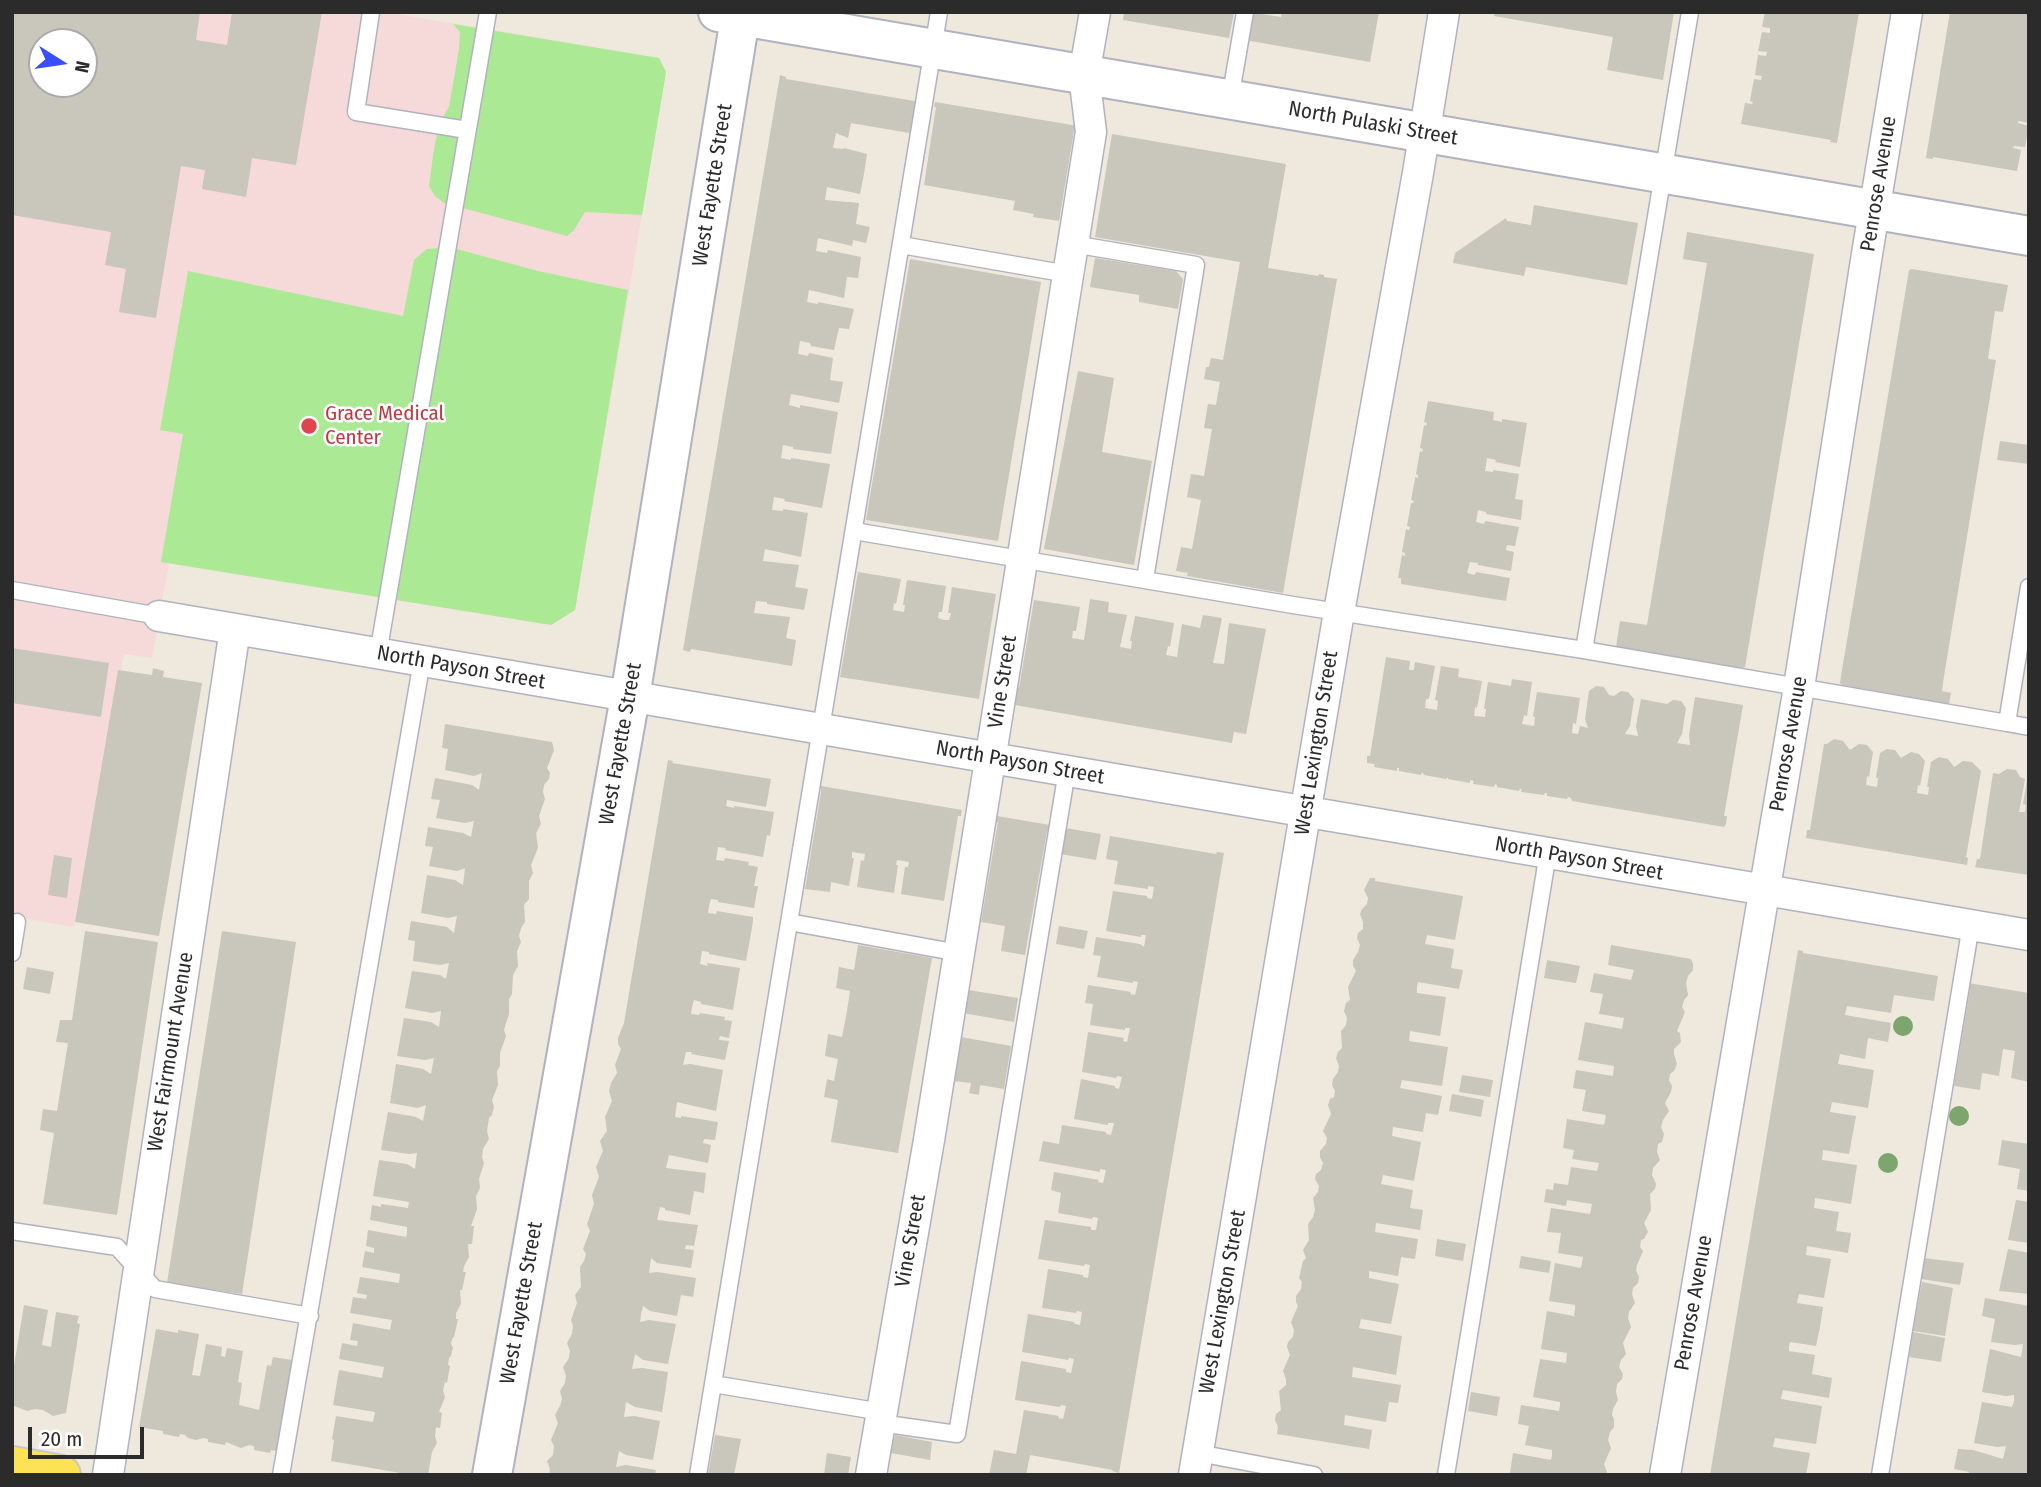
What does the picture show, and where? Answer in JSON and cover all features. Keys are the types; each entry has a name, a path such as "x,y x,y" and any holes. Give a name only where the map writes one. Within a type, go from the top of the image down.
{"main road":[{"path":"12,1466 61,1475"}],"street":[{"name":"Vine Street","path":"871,1475 991,758 1091,132 1084,75 1095,12"},
{"name":"West Lexington Street","path":"1196,1464 1305,811 1444,12"},
{"name":"Penrose Avenue","path":"1665,1475 1799,687 1907,12"},
{"name":"North Pulaski Street","path":"733,14 2029,236"},
{"name":"West Fayette Street","path":"492,1475 630,697 733,14"},
{"name":"North Payson Street","path":"159,616 2029,935"},
{"name":"West Fairmount Avenue","path":"108,1475 235,629"}],"lane":[{"path":"371,12 356,112 467,130"},
{"path":"378,654 488,12"},
{"path":"698,1475 939,12"},
{"path":"1230,99 1245,12"},
{"path":"1584,650 1690,12"},
{"path":"1073,244 1196,265 1145,579"},
{"path":"901,245 1068,274"},
{"path":"854,531 1584,650 2029,727"},
{"path":"2007,723 2029,587"},
{"name":"North Payson Street","path":"12,590 159,616"},
{"path":"281,1475 422,661"},
{"path":"713,1384 957,1434 1067,771"},
{"path":"1446,1475 1548,853"},
{"path":"12,953 17,922"},
{"path":"789,922 959,953"},
{"path":"1880,1475 1971,925"},
{"path":"12,1231 117,1247 155,1289 310,1316"},
{"path":"1196,1464 1314,1475"}],"shaded area":[{"name":"Grace Medical Center","path":"12,12 385,12 659,58 666,72 575,610 551,625 169,563 152,658 124,654 74,927 12,916"}],"green space":[{"path":"453,24 659,58 666,72 642,215 585,212 567,236 444,203 435,196 429,186 433,156 440,125 449,107 459,49 460,32"},
{"path":"449,247 538,271 628,290 575,610 551,625 161,562 183,434 160,430 188,271 403,316 414,260 427,249"}],"building":[{"path":"12,12 200,12 196,40 227,45 232,12 322,12 296,165 252,158 246,197 202,189 205,170 181,166 156,318 119,312 126,269 105,265 111,232 12,215"},
{"path":"1124,12 1234,12 1229,38 1123,20"},
{"path":"1249,12 1281,17 1282,12 1379,12 1370,62 1245,40"},
{"path":"1495,12 1674,12 1663,80 1607,70 1613,37 1494,16"},
{"path":"1765,12 1859,12 1837,143 1741,124 1745,103 1753,102 1750,101 1754,79 1761,80 1762,76 1755,75 1758,55 1766,56 1767,52 1758,51 1762,32 1770,33 1770,28 1762,27"},
{"path":"1950,12 2029,12 2029,123 2018,123 2029,126 2025,147 2013,148 2021,150 2017,171 1926,158"},
{"path":"780,75 786,79 920,102 915,134 851,123 848,138 836,133 833,148 867,154 864,174 860,194 827,187 825,200 859,203 856,224 870,227 866,243 853,240 852,246 818,238 816,251 827,253 828,250 861,257 858,278 847,277 844,298 809,290 807,302 854,309 849,329 839,328 834,350 800,341 798,354 808,356 809,353 833,358 830,380 843,382 839,403 791,394 789,405 838,412 831,454 783,445 781,458 830,464 822,508 774,497 772,510 808,513 801,557 765,549 763,561 799,565 795,587 808,589 804,610 756,601 754,613 790,617 786,638 796,640 792,666 691,649 690,652 683,650"},
{"path":"935,102 1078,126 1074,131 1059,221 1033,217 1034,214 1013,210 1015,201 924,185"},
{"path":"1112,134 1286,164 1268,268 1318,276 1319,274 1337,279 1283,593 1187,576 1188,573 1176,571 1181,547 1192,549 1201,500 1187,497 1191,474 1204,476 1212,429 1204,428 1208,404 1216,405 1220,382 1204,379 1206,367 1209,367 1211,358 1223,360 1240,262 1095,237"},
{"path":"1534,205 1638,223 1627,285 1526,267 1524,276 1453,263 1455,253 1506,218 1507,221 1531,225"},
{"path":"1687,232 1814,254 1745,667 1742,668 1616,647 1620,621 1647,625 1707,263 1683,259"},
{"path":"1095,258 1176,271 1183,279 1178,309 1139,302 1139,295 1090,287"},
{"path":"910,259 1041,282 998,541 866,520"},
{"path":"1909,270 2008,285 2003,312 1995,311 1988,359 1996,360 1942,691 1951,693 1949,704 1841,685 1840,682"},
{"path":"1078,371 1114,378 1102,452 1152,461 1134,565 1044,549"},
{"path":"1428,401 1494,412 1493,420 1502,422 1502,419 1527,423 1520,467 1487,458 1485,471 1519,474 1515,499 1523,500 1521,520 1478,510 1476,522 1519,527 1515,546 1507,545 1506,550 1514,552 1511,571 1470,562 1467,573 1510,578 1506,601 1401,584 1401,578 1398,578 1402,555 1405,556 1402,552 1406,529 1409,530 1410,527 1407,526 1411,503 1414,501 1411,500 1415,477 1418,478 1416,474 1420,451 1423,449 1420,448 1424,425 1427,423 1424,422"},
{"path":"2000,441 2029,445 2029,464 1997,460"},
{"path":"858,572 901,579 893,610 904,612 907,580 946,586 942,612 939,612 938,618 944,620 949,620 951,613 948,613 952,587 996,594 979,699 840,677"},
{"path":"1090,599 1109,602 1108,612 1127,615 1120,647 1131,649 1135,616 1174,623 1166,655 1177,657 1182,624 1200,628 1203,615 1222,618 1213,663 1224,664 1229,623 1266,629 1246,734 1234,732 1232,743 1015,705 1034,600 1080,607 1076,631 1073,631 1072,638 1084,640"},
{"path":"12,648 109,663 101,717 12,703"},
{"path":"1386,657 1410,661 1409,670 1414,670 1415,662 1435,666 1425,708 1437,710 1438,701 1435,700 1441,666 1459,669 1458,677 1482,681 1474,716 1485,717 1488,682 1511,686 1512,679 1532,682 1527,716 1524,715 1522,724 1534,726 1537,692 1580,698 1572,733 1578,734 1580,726 1588,728 1585,719 1589,691 1596,686 1604,687 1609,695 1614,696 1621,691 1628,692 1634,699 1630,726 1625,734 1638,736 1636,726 1641,699 1667,704 1673,700 1681,701 1686,708 1682,734 1677,743 1690,745 1695,697 1743,705 1724,816 1727,816 1726,824 1724,827 1572,801 1568,797 1547,796 1547,793 1544,795 1521,792 1522,789 1519,791 1497,787 1495,784 1494,787 1473,784 1474,781 1470,780 1470,783 1448,777 1446,779 1424,775 1422,772 1421,775 1399,771 1399,768 1397,771 1374,767 1375,764 1367,763 1367,756 1370,756"},
{"path":"153,668 164,671 163,677 202,683 159,936 75,922 118,670 152,675"},
{"path":"445,724 552,742 554,750 547,768 549,779 544,785 545,799 539,816 541,824 536,833 538,848 531,865 533,873 529,881 529,899 524,905 525,922 519,936 521,942 517,951 518,966 513,975 509,1014 504,1030 506,1036 497,1071 498,1085 492,1100 494,1107 487,1131 489,1139 483,1149 484,1163 476,1196 477,1209 471,1226 474,1226 472,1244 468,1244 469,1257 464,1266 463,1272 466,1272 460,1290 461,1304 456,1313 458,1319 451,1343 453,1348 449,1358 447,1383 445,1382 443,1390 445,1397 439,1412 442,1413 440,1428 436,1427 437,1443 432,1452 428,1475 412,1475 331,1461 336,1416 373,1422 375,1412 333,1405 339,1370 382,1378 384,1367 339,1359 342,1343 357,1346 358,1341 350,1340 353,1323 390,1330 392,1320 350,1313 353,1297 366,1299 367,1295 357,1293 360,1277 399,1283 400,1274 362,1267 365,1251 374,1253 374,1248 366,1246 368,1230 406,1237 407,1233 407,1227 370,1220 372,1205 408,1208 409,1202 373,1196 379,1160 407,1164 415,1169 417,1153 381,1150 388,1112 416,1117 423,1121 426,1105 418,1108 390,1103 396,1064 423,1069 431,1074 434,1058 425,1060 397,1056 404,1018 431,1022 439,1027 441,1011 432,1013 405,1008 412,971 440,975 446,979 449,963 440,965 413,961 415,941 408,940 411,921 447,927 454,933 457,916 448,918 421,913 427,875 455,880 463,885 465,868 457,871 429,866 433,847 425,846 428,827 471,837 474,821 465,823 436,818 440,800 431,799 435,778 472,785 479,790 482,773 474,776 445,770 448,749 442,748"},
{"path":"1834,739 1843,741 1850,750 1859,744 1867,745 1873,752 1866,785 1877,787 1880,753 1887,749 1895,750 1901,758 1911,752 1919,754 1925,761 1917,793 1928,795 1931,762 1939,757 1948,759 1954,767 1963,761 1972,762 1981,771 1966,857 1967,865 1806,838 1807,830 1810,830 1824,744"},
{"path":"668,760 673,761 672,763 771,779 766,807 727,800 726,806 774,812 763,857 718,847 716,860 724,861 725,858 749,862 748,865 758,867 754,886 758,886 754,908 711,899 709,906 708,913 716,914 717,911 753,917 753,922 746,961 702,951 700,964 740,968 733,1010 701,1004 694,1000 692,1007 691,1014 725,1017 724,1020 732,1021 729,1038 720,1036 719,1040 729,1041 725,1060 686,1052 683,1065 723,1070 716,1111 677,1102 675,1117 718,1122 715,1140 704,1139 703,1143 711,1145 708,1163 669,1155 666,1168 706,1173 704,1193 694,1191 690,1215 660,1207 657,1220 698,1225 694,1246 686,1245 685,1249 694,1250 691,1268 657,1263 651,1258 649,1273 696,1278 693,1297 681,1295 677,1316 650,1311 643,1306 640,1322 649,1320 676,1324 668,1364 643,1360 635,1354 632,1369 668,1372 662,1412 635,1407 626,1402 624,1417 660,1421 653,1460 619,1451 616,1467 626,1465 656,1470 655,1475 549,1475 547,1461 553,1455 554,1446 551,1440 558,1423 555,1415 562,1399 560,1391 565,1383 563,1367 569,1358 567,1343 572,1334 571,1320 577,1303 575,1295 581,1287 580,1267 586,1254 583,1249 590,1231 587,1224 594,1204 592,1195 599,1177 596,1167 603,1151 600,1141 607,1131 605,1117 612,1101 609,1091 617,1073 615,1065 621,1049 618,1038 624,1023"},
{"path":"2007,769 2016,770 2020,777 2025,779 2019,812 2025,812 2026,805 2023,804 2029,780 2029,875 1975,867 1977,859 1980,859 1993,773 1999,774"},
{"path":"821,786 962,810 961,816 958,816 944,901 901,894 905,867 908,867 909,862 904,861 897,860 894,893 857,887 861,860 864,861 865,854 852,852 854,858 849,886 831,882 830,892 805,889"},
{"path":"997,816 1050,825 1025,955 1001,951 1005,926 981,922"},
{"path":"1065,828 1101,834 1096,860 1060,854"},
{"path":"1110,836 1216,854 1224,853 1119,1473 1030,1455 1026,1475 989,1475 994,1450 1016,1454 1024,1410 1063,1419 1066,1406 1015,1400 1021,1361 1066,1369 1066,1372 1071,1373 1074,1359 1022,1352 1028,1314 1080,1325 1082,1312 1042,1308 1048,1269 1088,1278 1090,1265 1038,1259 1045,1220 1096,1230 1098,1218 1058,1213 1061,1193 1051,1190 1054,1172 1103,1183 1106,1170 1100,1169 1100,1172 1039,1161 1043,1141 1059,1144 1062,1125 1111,1135 1114,1123 1108,1125 1074,1119 1081,1079 1119,1089 1122,1077 1082,1072 1088,1032 1124,1038 1123,1041 1127,1042 1130,1028 1125,1030 1090,1025 1093,1004 1085,1003 1088,985 1131,992 1130,994 1135,995 1138,982 1097,977 1101,956 1093,955 1096,937 1140,944 1144,947 1146,935 1141,937 1106,931 1113,891 1152,899 1154,887 1148,886 1148,889 1114,884 1118,861 1106,859"},
{"path":"54,855 72,858 67,898 48,895"},
{"path":"1370,878 1463,896 1455,940 1427,935 1425,944 1454,949 1451,968 1463,970 1459,989 1418,982 1417,987 1417,993 1446,997 1440,1036 1410,1031 1409,1041 1448,1047 1442,1086 1402,1080 1400,1088 1442,1096 1438,1115 1426,1113 1423,1132 1393,1127 1392,1136 1421,1142 1414,1181 1383,1175 1381,1184 1413,1190 1410,1208 1423,1210 1420,1230 1376,1223 1375,1232 1418,1239 1415,1259 1401,1257 1398,1276 1369,1271 1369,1278 1399,1284 1391,1324 1361,1319 1359,1328 1402,1336 1396,1375 1353,1367 1352,1377 1401,1385 1398,1403 1389,1402 1386,1422 1345,1415 1344,1425 1372,1430 1369,1449 1277,1434 1275,1420 1276,1414 1281,1410 1279,1391 1286,1385 1283,1371 1290,1355 1288,1342 1293,1337 1291,1322 1298,1306 1296,1296 1302,1282 1299,1278 1306,1258 1303,1250 1309,1240 1308,1224 1313,1217 1313,1198 1319,1186 1315,1179 1321,1170 1323,1163 1320,1151 1327,1138 1323,1131 1331,1114 1328,1105 1334,1097 1332,1085 1339,1066 1336,1058 1342,1048 1341,1031 1347,1018 1344,1011 1350,1000 1348,987 1356,971 1353,960 1360,945 1357,938 1363,929 1363,922 1360,914 1367,904 1368,898 1364,890"},
{"path":"1059,926 1088,931 1084,949 1056,944"},
{"path":"85,931 158,942 117,1215 43,1204 54,1133 40,1130 43,1109 57,1111 68,1043 56,1042 60,1020 72,1020"},
{"path":"222,931 296,942 242,1294 167,1283"},
{"path":"858,945 932,958 898,1153 831,1142 838,1100 824,1097 827,1079 834,1081 838,1059 825,1056 828,1034 842,1037 850,991 836,988 839,967 854,970"},
{"path":"1611,945 1691,959 1693,970 1686,983 1688,995 1682,1007 1685,1012 1677,1031 1680,1033 1681,1042 1674,1049 1677,1064 1670,1074 1671,1092 1665,1103 1669,1111 1663,1120 1661,1127 1664,1134 1657,1152 1660,1160 1653,1168 1652,1175 1656,1184 1650,1194 1651,1210 1644,1223 1648,1232 1641,1240 1640,1247 1643,1251 1636,1270 1638,1283 1632,1294 1635,1303 1628,1318 1631,1327 1623,1343 1626,1354 1619,1367 1623,1374 1617,1384 1618,1400 1612,1415 1614,1427 1608,1440 1611,1448 1604,1464 1607,1472 1606,1475 1510,1473 1513,1453 1551,1460 1552,1455 1552,1450 1525,1445 1529,1426 1518,1424 1521,1405 1559,1411 1560,1406 1560,1402 1533,1397 1540,1359 1566,1363 1567,1353 1541,1349 1547,1311 1574,1316 1575,1305 1549,1301 1555,1263 1581,1268 1583,1257 1558,1253 1561,1233 1547,1232 1551,1208 1590,1214 1592,1204 1567,1200 1566,1206 1544,1202 1546,1189 1553,1190 1554,1183 1568,1185 1571,1167 1597,1171 1599,1163 1572,1159 1574,1150 1563,1148 1567,1119 1604,1125 1606,1115 1582,1111 1586,1090 1573,1088 1576,1070 1613,1076 1614,1066 1578,1060 1585,1022 1622,1029 1624,1018 1599,1014 1603,994 1590,992 1594,973 1631,980 1634,970 1608,965"},
{"path":"1798,950 1938,976 1934,1001 1894,995 1891,1013 1847,1006 1845,1015 1891,1023 1888,1042 1868,1038 1865,1059 1840,1054 1838,1064 1874,1070 1868,1108 1832,1102 1830,1112 1856,1116 1849,1154 1823,1150 1822,1160 1857,1165 1851,1204 1815,1198 1814,1208 1839,1212 1836,1231 1851,1233 1848,1253 1807,1246 1806,1255 1831,1259 1824,1298 1799,1294 1797,1303 1823,1307 1820,1327 1816,1346 1790,1342 1789,1346 1789,1351 1815,1355 1812,1374 1832,1378 1829,1398 1783,1390 1781,1399 1822,1406 1816,1444 1775,1438 1773,1447 1810,1453 1806,1475 1710,1475"},
{"path":"1547,960 1580,966 1576,983 1544,978"},
{"path":"27,967 54,972 50,994 23,989"},
{"path":"1968,983 2029,993 2029,1082 2011,1078 2015,1051 2003,1049 1999,1076 1982,1073 1980,1090 1954,1086 1970,990 1967,989"},
{"path":"968,990 1018,998 1014,1022 963,1013"},
{"path":"961,1037 1011,1046 1004,1089 980,1085 979,1095 969,1093 971,1083 954,1081"},
{"path":"1462,1075 1493,1080 1490,1097 1459,1092"},
{"path":"1452,1094 1484,1100 1481,1117 1449,1111"},
{"path":"2002,1140 2029,1144 2029,1191 2017,1189 2020,1169 1998,1165"},
{"path":"2016,1200 2029,1202 2029,1243 2008,1240"},
{"path":"1437,1239 1466,1244 1463,1261 1435,1256"},
{"path":"2008,1249 2029,1253 2029,1294 1999,1291"},
{"path":"1521,1256 1551,1261 1549,1273 1519,1268"},
{"path":"1924,1258 1964,1263 1960,1285 1921,1279"},
{"path":"1922,1282 1953,1288 1945,1336 1913,1331"},
{"path":"1985,1298 2029,1306 2029,1475 1968,1475 1969,1472 1954,1469 1958,1449 1973,1450 2003,1459 2006,1446 1974,1443 1982,1402 2012,1407 2014,1401 2014,1395 1982,1392 1990,1349 2021,1357 2023,1344 1991,1342 1995,1319 1982,1316"},
{"path":"24,1305 48,1310 42,1345 51,1347 56,1312 79,1316 66,1413 53,1416 43,1410 27,1411 12,1405 12,1378"},
{"path":"156,1329 199,1334 192,1375 200,1376 206,1344 222,1347 221,1356 225,1357 227,1348 243,1351 238,1382 242,1383 239,1405 259,1410 267,1365 271,1366 273,1357 292,1360 278,1451 271,1450 270,1453 254,1450 254,1446 249,1445 241,1448 226,1442 225,1445 208,1442 208,1439 203,1438 196,1440 185,1435 180,1434 179,1437 139,1427"},
{"path":"1913,1332 1945,1338 1941,1362 1909,1357"},
{"path":"1471,1392 1500,1397 1497,1416 1468,1411"},
{"path":"715,1435 741,1439 734,1475 708,1475"},
{"path":"895,1435 932,1442 930,1460 891,1453"},
{"path":"827,1453 851,1457 848,1475 824,1475"}],"place":[{"name":"Grace Medical Center","path":"309,426"}]}
